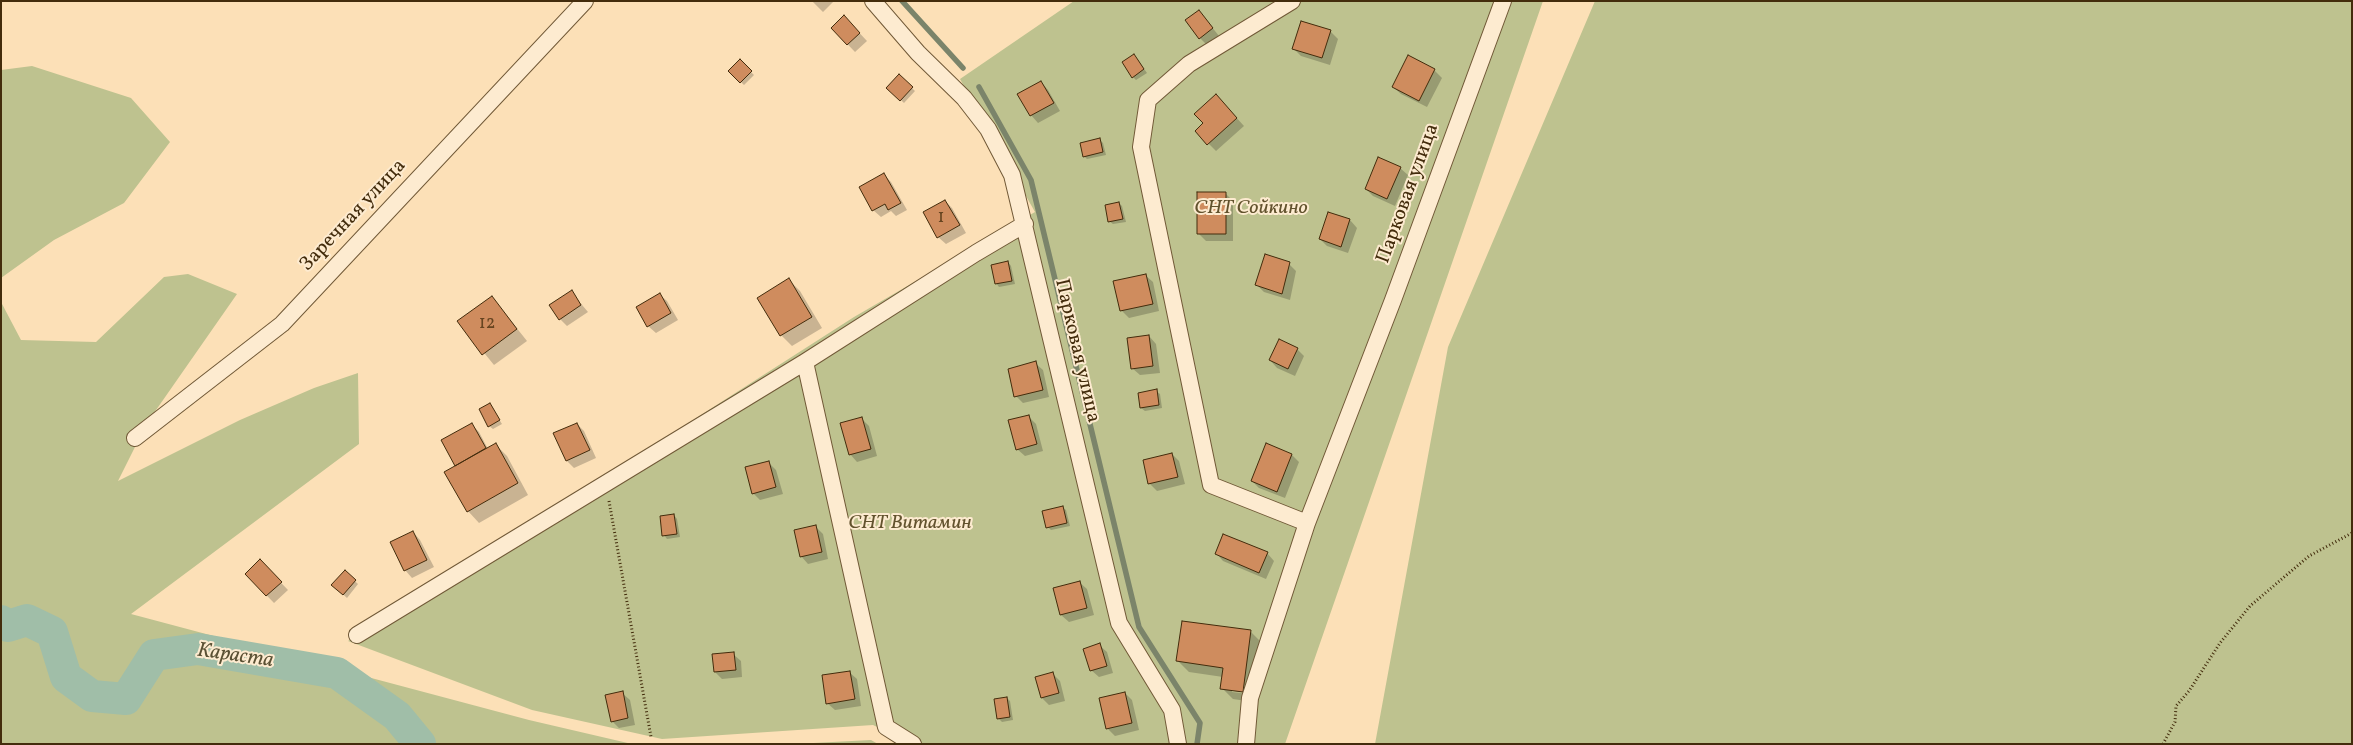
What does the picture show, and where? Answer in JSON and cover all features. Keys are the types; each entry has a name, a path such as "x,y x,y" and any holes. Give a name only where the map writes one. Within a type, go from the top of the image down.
{"street":[{"name":"Заречная улица","path":"136,438 282,324 585,1"},
{"name":"Парковая улица","path":"873,1 918,53 964,98 988,129 1012,175 1103,562 1119,622 1172,710 1178,744"},
{"path":"1292,1 1189,64 1148,100 1141,147 1211,486 1307,523"},
{"name":"Парковая улица","path":"1246,744 1250,698 1307,523 1393,300 1503,1"},
{"path":"357,634 804,362 1025,224"},
{"path":"804,362 886,727 913,744"}],"path":[{"path":"606,483 651,737"},
{"path":"2163,744 2175,722 2176,706 2189,691 2220,642 2250,606 2309,556 2352,533"}],"green space":[{"path":"1074,1 1543,1 1285,744 913,744 873,725 662,739 532,710 348,641 854,317 1035,212 960,79"},
{"path":"1595,1 2352,1 2352,744 1375,744 1448,347"},
{"path":"32,66 131,98 170,142 124,203 54,240 1,278 1,70"},
{"path":"188,274 237,294 147,423 118,481 240,420 314,388 358,373 359,444 131,614 529,720 632,744 1,744 1,302 21,340 96,342 164,277"},
{"path":"871,740 878,744 794,744"}],"building":[{"path":"1199,10 1213,28 1199,39 1185,20"},
{"path":"844,15 860,33 847,45 831,28"},
{"path":"1301,21 1331,30 1322,58 1292,49"},
{"path":"1134,54 1144,69 1132,78 1122,62"},
{"path":"1408,55 1435,69 1419,101 1392,87"},
{"path":"740,59 752,71 740,83 728,71"},
{"path":"899,74 913,87 900,101 886,88"},
{"path":"1041,81 1054,103 1030,116 1017,94"},
{"path":"1216,94 1237,118 1207,145 1195,131 1203,123 1194,114"},
{"path":"1100,138 1103,152 1083,157 1080,143"},
{"path":"1378,157 1401,167 1387,199 1365,189"},
{"path":"884,173 901,203 888,210 885,204 872,211 859,187"},
{"path":"1197,192 1226,192 1226,234 1197,234"},
{"path":"945,200 960,225 937,238 923,212"},
{"path":"1119,202 1123,219 1108,222 1105,205"},
{"path":"1328,212 1350,219 1341,247 1319,239"},
{"path":"1265,254 1290,262 1282,294 1255,285"},
{"path":"1008,261 1012,281 995,284 991,265"},
{"path":"1146,274 1153,304 1120,311 1113,281"},
{"path":"789,278 812,317 780,336 757,298"},
{"path":"572,290 581,305 559,320 549,305"},
{"path":"660,293 671,313 647,327 636,307"},
{"path":"492,296 517,329 482,355 457,321"},
{"path":"1149,335 1153,366 1131,369 1127,338"},
{"path":"1279,339 1298,348 1288,369 1269,360"},
{"path":"1036,361 1043,390 1014,397 1008,369"},
{"path":"1157,389 1159,405 1140,408 1138,393"},
{"path":"490,403 500,420 488,427 479,409"},
{"path":"1029,415 1037,444 1016,450 1008,420"},
{"path":"862,417 871,449 849,455 840,423"},
{"path":"472,423 486,448 455,466 441,440"},
{"path":"577,423 590,450 566,461 553,433"},
{"path":"496,443 518,483 467,512 444,472"},
{"path":"1266,443 1292,454 1277,492 1251,481"},
{"path":"1172,453 1178,477 1148,484 1143,460"},
{"path":"769,461 776,487 752,494 745,467"},
{"path":"1063,506 1067,523 1046,528 1042,511"},
{"path":"674,514 677,534 662,536 660,516"},
{"path":"816,525 822,552 800,557 794,530"},
{"path":"413,531 427,560 404,571 390,542"},
{"path":"1223,534 1268,552 1259,573 1215,554"},
{"path":"260,559 282,582 266,596 245,574"},
{"path":"345,570 356,580 343,595 331,585"},
{"path":"1080,581 1087,608 1060,615 1053,588"},
{"path":"1182,621 1251,630 1243,692 1220,689 1223,668 1176,661"},
{"path":"1100,643 1107,666 1090,671 1083,649"},
{"path":"734,652 736,670 714,672 712,654"},
{"path":"850,671 855,699 826,704 822,675"},
{"path":"1053,672 1059,693 1041,698 1035,677"},
{"path":"623,691 628,718 611,722 605,695"},
{"path":"1125,692 1132,723 1106,729 1099,698"},
{"path":"1007,697 1010,717 997,719 994,699"}],"waterway":[{"path":"902,1 963,68"},
{"path":"979,87 1031,180 1139,627 1200,723 1197,744"},
{"name":"Караста","path":"1,621 8,626 27,620 52,632 66,677 92,696 126,699 154,655 198,649 337,673 397,716 420,744"},
{"path":"1,631 8,626"}],"park label":[{"name":"СНТ Сойкино","path":"1251,209"},
{"name":"СНТ Витамин","path":"910,524"}]}
